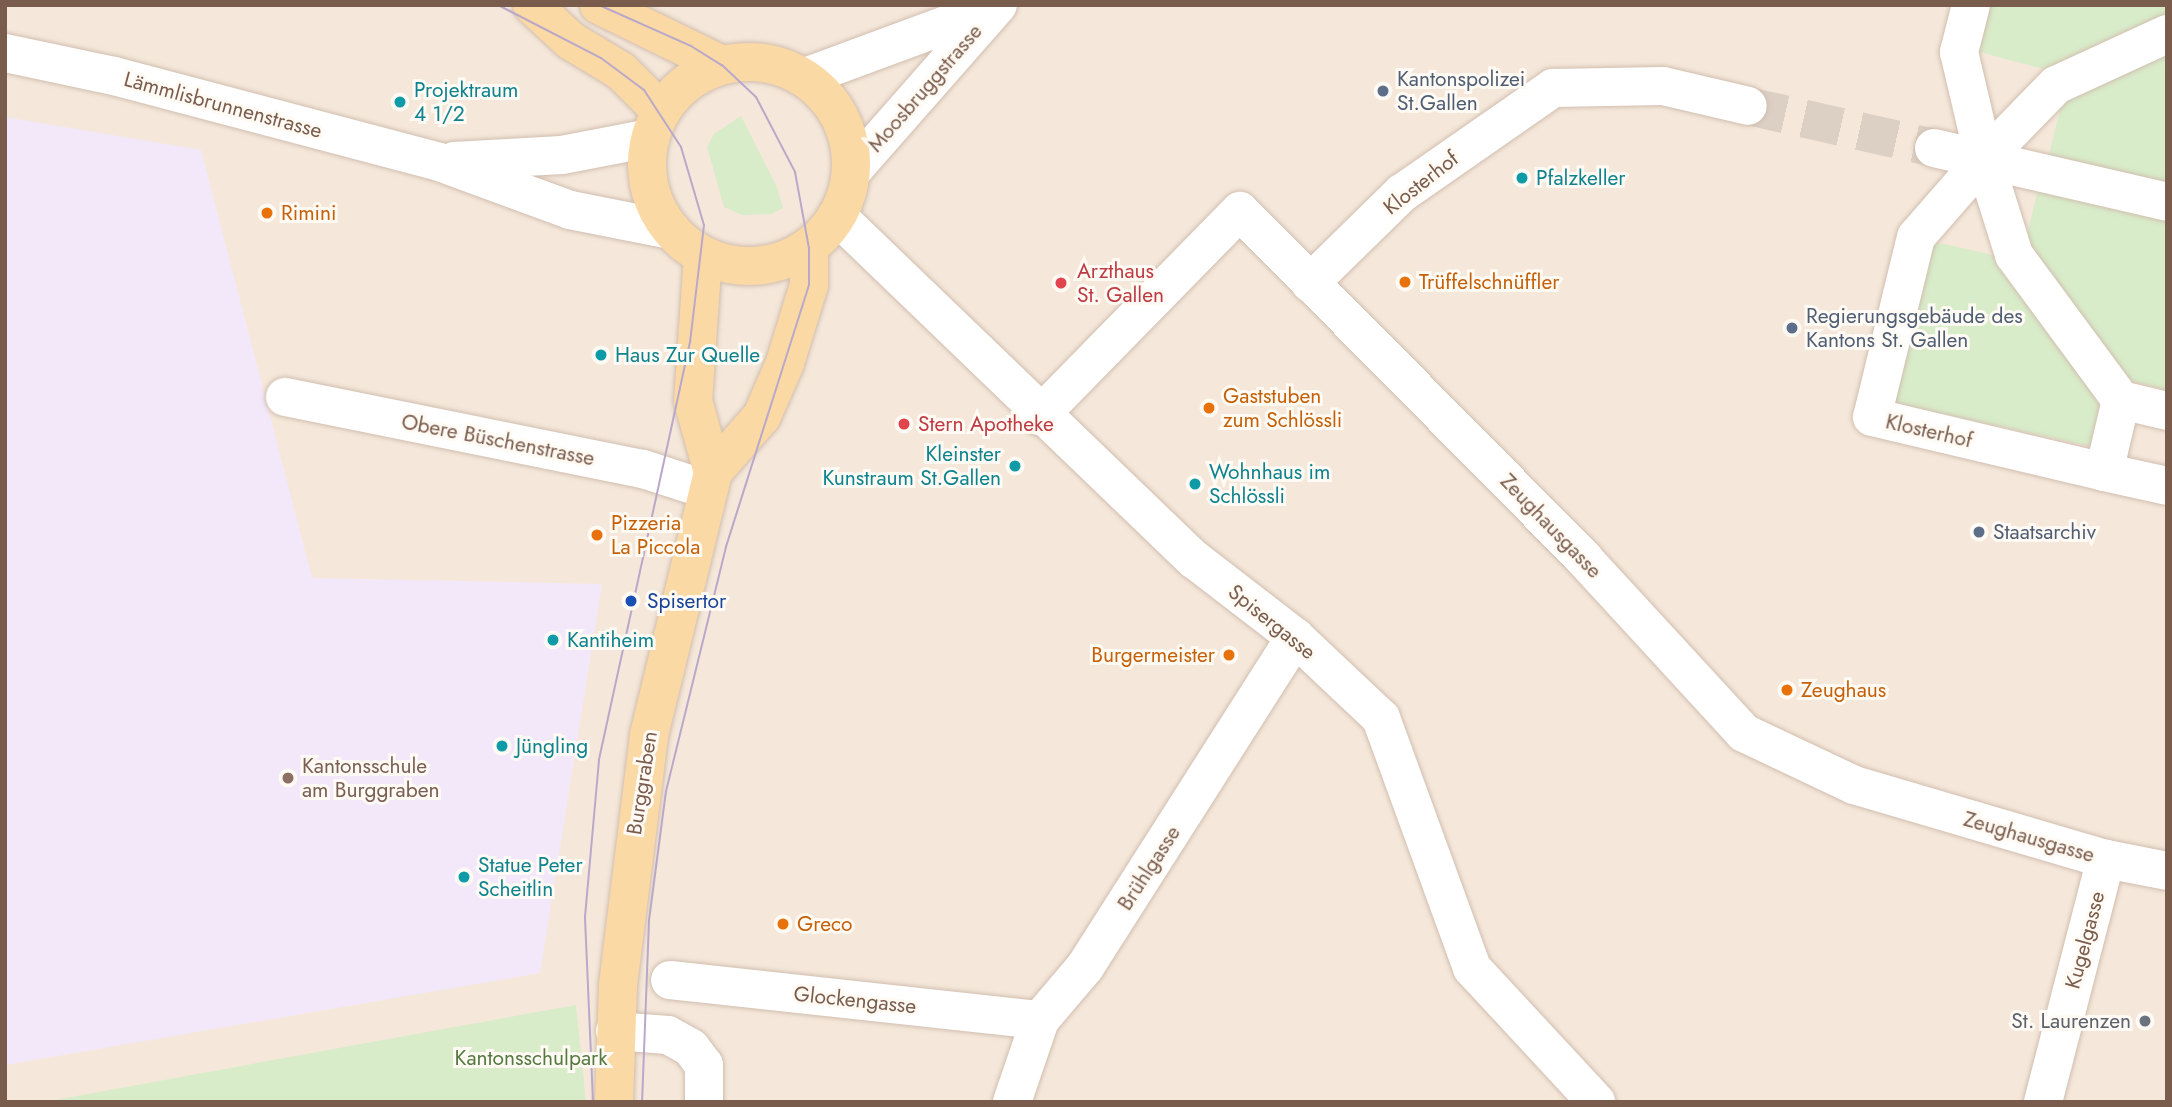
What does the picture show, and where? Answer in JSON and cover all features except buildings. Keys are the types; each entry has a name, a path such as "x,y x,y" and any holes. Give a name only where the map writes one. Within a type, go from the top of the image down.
{"main road":[{"path":"533,5 571,41 621,71 656,124"},
{"path":"599,5 722,65"},
{"path":"750,61 805,78 842,118 852,171 838,217 809,248 757,267 729,265 703,255 671,230 648,180 656,124 698,75 722,65 750,61"},
{"name":"Burggraben","path":"614,1102 615,1031 629,868 649,735 711,481 762,416 785,363 809,285 809,248"},
{"name":"Burggraben","path":"703,255 693,401 711,481"}],"street":[{"path":"1970,5 1959,52 1984,159 2014,255 2122,400 2167,411"},
{"name":"Moosbruggstrasse","path":"805,78 997,6"},
{"name":"Moosbruggstrasse","path":"852,171 997,6"},
{"name":"Klosterhof","path":"2167,34 2056,85 1984,159 1916,237 1872,417 2167,486"},
{"name":"Lämmlisbrunnenstrasse","path":"5,53 114,76 439,162 570,211 671,230"},
{"name":"Klosterhof","path":"1310,284 1402,193 1553,88 1663,86 1748,106"},
{"name":"Lämmlisbrunnenstrasse","path":"439,162 562,155 656,124"},
{"path":"1934,148 2167,202"},
{"name":"Zeughausgasse","path":"1039,416 1240,211 1584,559 1744,733 1854,785 2106,859 2167,871"},
{"name":"Spisergasse","path":"838,217 1039,416 1195,561 1295,637 1381,718 1472,968 1599,1100"},
{"name":"Obere Büschenstrasse","path":"285,397 711,481"},
{"path":"2104,472 2122,400"},
{"name":"Brühlgasse","path":"1012,1102 1040,1020 1085,967 1295,637"},
{"name":"Kugelgasse","path":"2043,1102 2106,859"},
{"name":"Glockengasse","path":"670,980 1040,1020"},
{"path":"615,1031 668,1035 691,1048 704,1065 704,1102"}],"shaded area":[{"path":"5,5 2167,5 2167,1102 5,1102"},
{"name":"Kantonsschule am Burggraben","path":"5,117 201,150 312,578 602,584 540,973 5,1065"}],"green space":[{"path":"1982,5 2167,5 2167,16 2047,70 1972,50"},
{"path":"2167,51 2167,186 2048,158 2063,98"},
{"path":"741,116 777,187 783,208 772,214 742,215 724,207 707,147 714,134"},
{"path":"2040,181 2167,211 2167,390 2122,379 2025,243"},
{"path":"1926,240 2002,257 2104,403 2093,447 1888,402"},
{"name":"Kantonsschulpark","path":"576,1005 586,1102 44,1102 438,1030"}],"tunnel":[{"path":"1748,106 1934,148"}],"tram line":[{"path":"498,5 601,58 644,90 681,147 704,225 690,342 599,760 585,918 593,1102"},
{"path":"599,5 691,46 722,65 756,97 795,172 809,248 809,285 726,547 666,791 649,921 642,1102"}],"place":[{"name":"Kantonspolizei St.Gallen","path":"1383,91"},
{"name":"Projektraum 4 1/2","path":"400,102"},
{"name":"Pfalzkeller","path":"1522,178"},
{"name":"Rimini","path":"267,213"},
{"name":"Trüffelschnüffler","path":"1405,282"},
{"name":"Arzthaus St. Gallen","path":"1061,283"},
{"name":"Regierungsgebäude des Kantons St. Gallen","path":"1792,328"},
{"name":"Haus Zur Quelle","path":"601,355"},
{"name":"Gaststuben zum Schlössli","path":"1209,408"},
{"name":"Stern Apotheke","path":"904,424"},
{"name":"Kleinster Kunstraum St.Gallen","path":"1015,466"},
{"name":"Wohnhaus im Schlössli","path":"1195,484"},
{"name":"Staatsarchiv","path":"1979,532"},
{"name":"Pizzeria La Piccola","path":"597,535"},
{"name":"Spisertor","path":"631,601"},
{"name":"Kantiheim","path":"553,640"},
{"name":"Burgermeister","path":"1229,655"},
{"name":"Zeughaus","path":"1787,690"},
{"name":"Jüngling","path":"502,746"},
{"name":"Kantonsschule am Burggraben","path":"288,778"},
{"name":"Statue Peter Scheitlin","path":"464,877"},
{"name":"Greco","path":"783,924"},
{"name":"St. Laurenzen","path":"2145,1021"}]}
